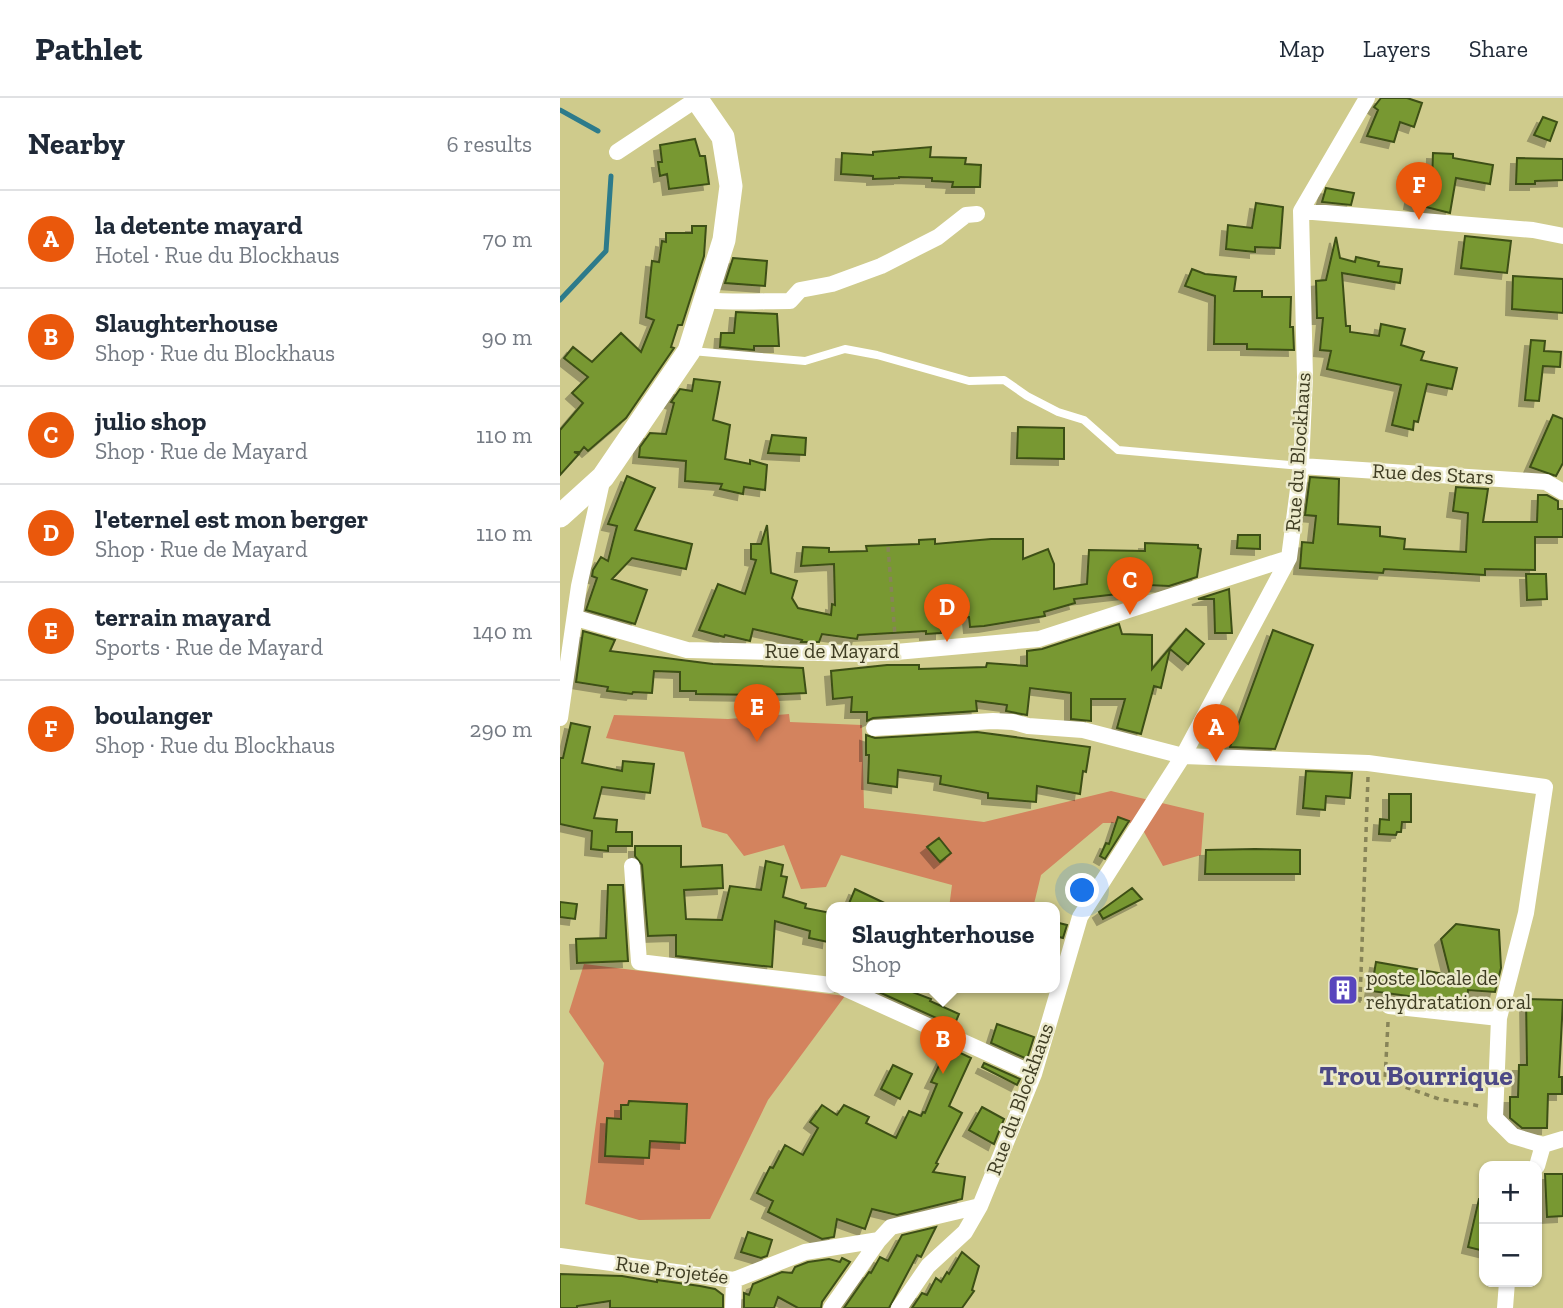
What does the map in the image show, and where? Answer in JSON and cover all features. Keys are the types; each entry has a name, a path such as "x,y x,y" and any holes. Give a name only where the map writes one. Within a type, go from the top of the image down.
{"street":[{"path":"560,516 603,477 689,351 724,240 731,186 723,136 697,98 617,152"},
{"path":"1367,98 1301,211 1533,230 1563,236"},
{"name":"Rue du Blockhaus","path":"1060,985 1080,917 1183,756 1289,558 1301,466 1305,377 1301,211"},
{"path":"705,300 736,304 790,301 800,290 832,284 881,266 938,237 966,215 977,214"},
{"name":"Rue des Stars","path":"1301,466 1546,482 1563,492"},
{"path":"560,718 579,586 603,477"},
{"name":"Rue de Mayard","path":"576,618 687,650 865,654 897,652 1039,639 1289,558"},
{"path":"874,728 993,720 1083,730 1183,756 1368,764 1545,787 1526,912 1499,1018 1495,1118 1513,1136 1543,1145 1563,1139"},
{"path":"632,866 639,962 826,984"},
{"path":"855,993 1034,1074"},
{"name":"Rue du Blockhaus","path":"899,1308 928,1266 965,1232 980,1206 1034,1074 1058,993"},
{"path":"1389,1006 1499,1018"},
{"path":"1538,1161 1543,1145"},
{"name":"Rue Projetée","path":"560,1256 734,1280 805,1252 879,1240 891,1227 980,1206"},
{"path":"831,1308 879,1240"},
{"path":"733,1308 734,1280"},
{"path":"1505,1308 1507,1287"}],"lane":[{"path":"689,351 805,361 845,349 968,382 1004,380 1038,401 1084,421 1118,450 1301,466"}],"path":[{"path":"888,547 897,652"},
{"path":"1368,764 1360,1001 1389,1006 1385,1080 1439,1098 1496,1109"}],"shaded area":[{"path":"789,714 790,722 862,725 864,808 984,822 1111,791 1204,813 1201,855 1163,866 1139,823 1103,823 1041,875 1034,902 950,902 952,885 841,855 826,887 801,889 784,845 744,856 727,834 702,827 684,752 606,738 614,715 728,719"},
{"path":"584,964 845,996 768,1100 710,1219 639,1220 585,1204 604,1063 569,1012"}],"building":[{"path":"1381,98 1407,98 1422,103 1414,127 1400,122 1394,142 1367,136 1378,110 1374,107"},
{"path":"1543,117 1557,122 1550,141 1534,135"},
{"path":"695,139 700,156 705,156 709,184 669,189 667,174 660,176 660,145"},
{"path":"931,147 930,157 966,158 965,164 981,165 980,187 952,187 953,182 932,181 932,178 873,179 873,176 841,174 842,153 873,155 873,152"},
{"path":"1433,153 1453,154 1453,158 1493,165 1490,184 1456,178 1450,213 1410,203 1415,178 1432,181"},
{"path":"1517,158 1563,159 1563,180 1516,184"},
{"path":"1326,188 1354,193 1351,205 1322,202"},
{"path":"1256,203 1283,207 1280,248 1255,247 1255,252 1226,249 1228,225 1252,228"},
{"path":"692,226 706,226 704,256 682,325 678,325 671,347 674,348 626,418 588,451 584,447 580,452 574,452 579,454 560,475 560,430 583,403 572,393 588,377 564,358 573,347 592,362 621,333 641,352 654,320 646,317 652,261 659,262 662,241 666,242 666,233 692,233"},
{"path":"1465,236 1511,241 1507,273 1461,268"},
{"path":"1336,237 1340,258 1355,262 1356,257 1379,262 1378,266 1402,269 1400,283 1342,273 1346,326 1350,326 1350,332 1379,336 1381,324 1405,329 1401,345 1424,352 1421,360 1457,368 1452,389 1427,384 1418,422 1414,421 1413,430 1392,425 1401,385 1327,369 1331,351 1320,350 1323,318 1317,318 1316,281 1326,280"},
{"path":"733,258 767,261 765,286 725,283"},
{"path":"1192,269 1205,274 1236,277 1234,291 1262,291 1262,297 1291,297 1290,327 1293,327 1294,350 1247,349 1247,344 1214,344 1215,296 1185,286"},
{"path":"1513,276 1563,279 1563,313 1512,309"},
{"path":"736,312 777,314 779,346 754,346 754,350 720,347 721,333 734,333"},
{"path":"1531,340 1545,341 1544,351 1561,352 1560,367 1543,366 1539,401 1525,400"},
{"path":"694,379 720,382 713,420 730,425 725,459 750,464 750,460 767,465 765,490 744,487 743,494 720,489 722,484 685,481 686,461 639,457 640,447 650,433 666,434 674,403 671,402 680,389 692,391"},
{"path":"1553,415 1563,419 1563,463 1556,476 1530,467"},
{"path":"1018,427 1064,428 1064,459 1017,458"},
{"path":"772,435 806,438 805,455 768,453"},
{"path":"627,476 655,488 635,530 692,544 686,569 632,558 612,579 647,590 635,624 586,610 597,578 592,576 593,570 601,557 608,561 617,526 608,524"},
{"path":"1310,477 1339,479 1338,524 1380,527 1380,536 1405,539 1404,549 1466,552 1468,513 1453,511 1456,487 1488,489 1483,522 1537,522 1538,495 1547,495 1558,501 1558,509 1563,509 1563,537 1535,537 1535,570 1485,569 1485,575 1384,569 1383,573 1300,568 1302,542 1313,543 1316,516 1305,515"},
{"path":"767,525 771,573 797,581 792,598 798,608 831,615 832,604 835,605 834,564 801,566 803,547 829,548 829,552 867,551 866,546 919,544 919,540 935,539 935,544 1023,539 1023,559 1048,549 1054,564 1054,589 1087,584 1089,550 1145,551 1145,543 1198,545 1201,549 1197,577 1169,586 1126,584 1126,593 1074,599 1075,603 1044,612 1045,616 970,627 969,617 941,619 941,633 926,634 926,631 858,635 857,639 822,634 819,642 801,642 802,640 753,629 750,641 699,630 718,584 745,594 756,560 751,559 751,544 761,544"},
{"path":"1238,535 1260,535 1260,549 1237,548"},
{"path":"1526,574 1546,574 1547,599 1527,600"},
{"path":"1229,589 1232,633 1215,633 1214,599 1198,599"},
{"path":"1119,624 1122,634 1152,635 1152,669 1186,629 1204,644 1188,664 1170,649 1161,688 1154,686 1141,734 1117,728 1125,699 1091,699 1091,721 1071,719 1071,693 1030,688 1027,715 1006,711 1007,705 976,701 977,711 873,718 867,721 867,712 851,712 852,697 833,699 831,671 887,665 919,665 919,669 986,667 987,663 1027,666 1027,651 1042,649"},
{"path":"1273,630 1313,645 1275,749 1230,747"},
{"path":"583,631 615,640 610,651 713,664 803,668 806,693 696,694 696,691 680,691 680,672 654,671 652,693 607,691 608,687 576,682"},
{"path":"571,723 590,727 582,763 622,771 623,761 654,764 650,793 602,787 594,818 617,820 616,832 632,832 632,846 608,846 608,851 591,849 592,831 560,824 560,758 563,758"},
{"path":"977,732 1090,747 1080,794 1037,786 1036,802 988,798 988,793 940,784 941,776 898,770 897,787 868,783 869,755 866,755 866,735 875,738"},
{"path":"1306,771 1352,773 1350,798 1326,796 1325,810 1303,808"},
{"path":"1389,794 1411,794 1411,822 1402,822 1401,832 1396,835 1379,834 1380,819 1389,820"},
{"path":"1118,817 1129,821 1105,859 1100,856 1106,843 1109,844"},
{"path":"939,838 951,853 940,862 927,847"},
{"path":"635,846 681,846 681,867 722,865 723,888 684,890 686,919 722,920 730,886 761,890 766,861 783,865 781,876 787,877 783,897 806,904 805,908 826,912 826,942 809,938 810,931 775,921 772,967 676,956 676,935 648,936 642,865 635,856"},
{"path":"1206,850 1300,850 1300,874 1205,874"},
{"path":"608,885 623,885 628,961 577,963 576,939 606,938"},
{"path":"1132,888 1142,899 1103,919 1099,912"},
{"path":"855,889 882,902 850,902"},
{"path":"560,902 577,904 575,919 560,917"},
{"path":"1060,923 1067,925 1063,938 1060,937"},
{"path":"1456,924 1499,930 1501,968 1495,992 1468,990 1467,1004 1371,991 1376,962 1450,975 1441,939"},
{"path":"881,993 915,993 931,999 930,1001 959,1014 954,1026"},
{"path":"1526,999 1563,1000 1559,1077 1562,1077 1562,1094 1548,1094 1547,1128 1522,1128 1510,1118 1510,1097 1518,1097 1519,1065 1527,1065"},
{"path":"997,1024 1034,1037 1027,1059 991,1043"},
{"path":"948,1047 971,1058 949,1106 962,1113 933,1172 965,1177 962,1199 897,1215 872,1209 865,1229 837,1219 834,1237 822,1239 768,1212 773,1201 757,1193 770,1167 773,1168 785,1145 803,1155 818,1128 810,1122 822,1105 837,1115 844,1105 869,1117 866,1123 896,1138 909,1111 921,1116 925,1113 937,1084 931,1082"},
{"path":"984,1063 1020,1079 1017,1085 982,1067"},
{"path":"893,1065 912,1074 900,1099 881,1089"},
{"path":"629,1101 687,1104 685,1143 650,1141 649,1158 605,1156 607,1118 621,1119 621,1105 628,1105"},
{"path":"982,1107 1004,1119 994,1144 969,1130"},
{"path":"1545,1174 1563,1174 1563,1216 1547,1217"},
{"path":"1479,1199 1479,1250 1468,1247"},
{"path":"936,1227 921,1257 917,1255 889,1308 844,1308 880,1257 888,1261 902,1235"},
{"path":"748,1232 772,1240 767,1256 761,1258 741,1252"},
{"path":"962,1252 979,1266 972,1290 974,1291 962,1308 912,1308 922,1293 927,1295 936,1278 941,1282 947,1272 949,1274"},
{"path":"842,1258 850,1262 822,1302 821,1308 798,1308 778,1297 774,1308 744,1308 744,1293 749,1295 753,1284 782,1272 792,1273 795,1267 808,1262 829,1259 840,1262"},
{"path":"560,1274 622,1276 715,1289 723,1295 723,1308 610,1308 610,1301 577,1308 560,1308"}],"waterway":[{"path":"560,110 598,131"},
{"path":"560,300 606,251 611,176"}],"place":[{"name":"boulanger","path":"1419,220"},
{"name":"julio shop","path":"1130,615"},
{"name":"l'eternel est mon berger","path":"947,642"},
{"name":"terrain mayard","path":"757,742"},
{"name":"la detente mayard","path":"1216,762"},
{"name":"poste locale de rehydratation oral","path":"1343,990"},
{"name":"Slaughterhouse","path":"943,1074"}],"district":[{"name":"Trou Bourrique","path":"1416,1075"}]}
